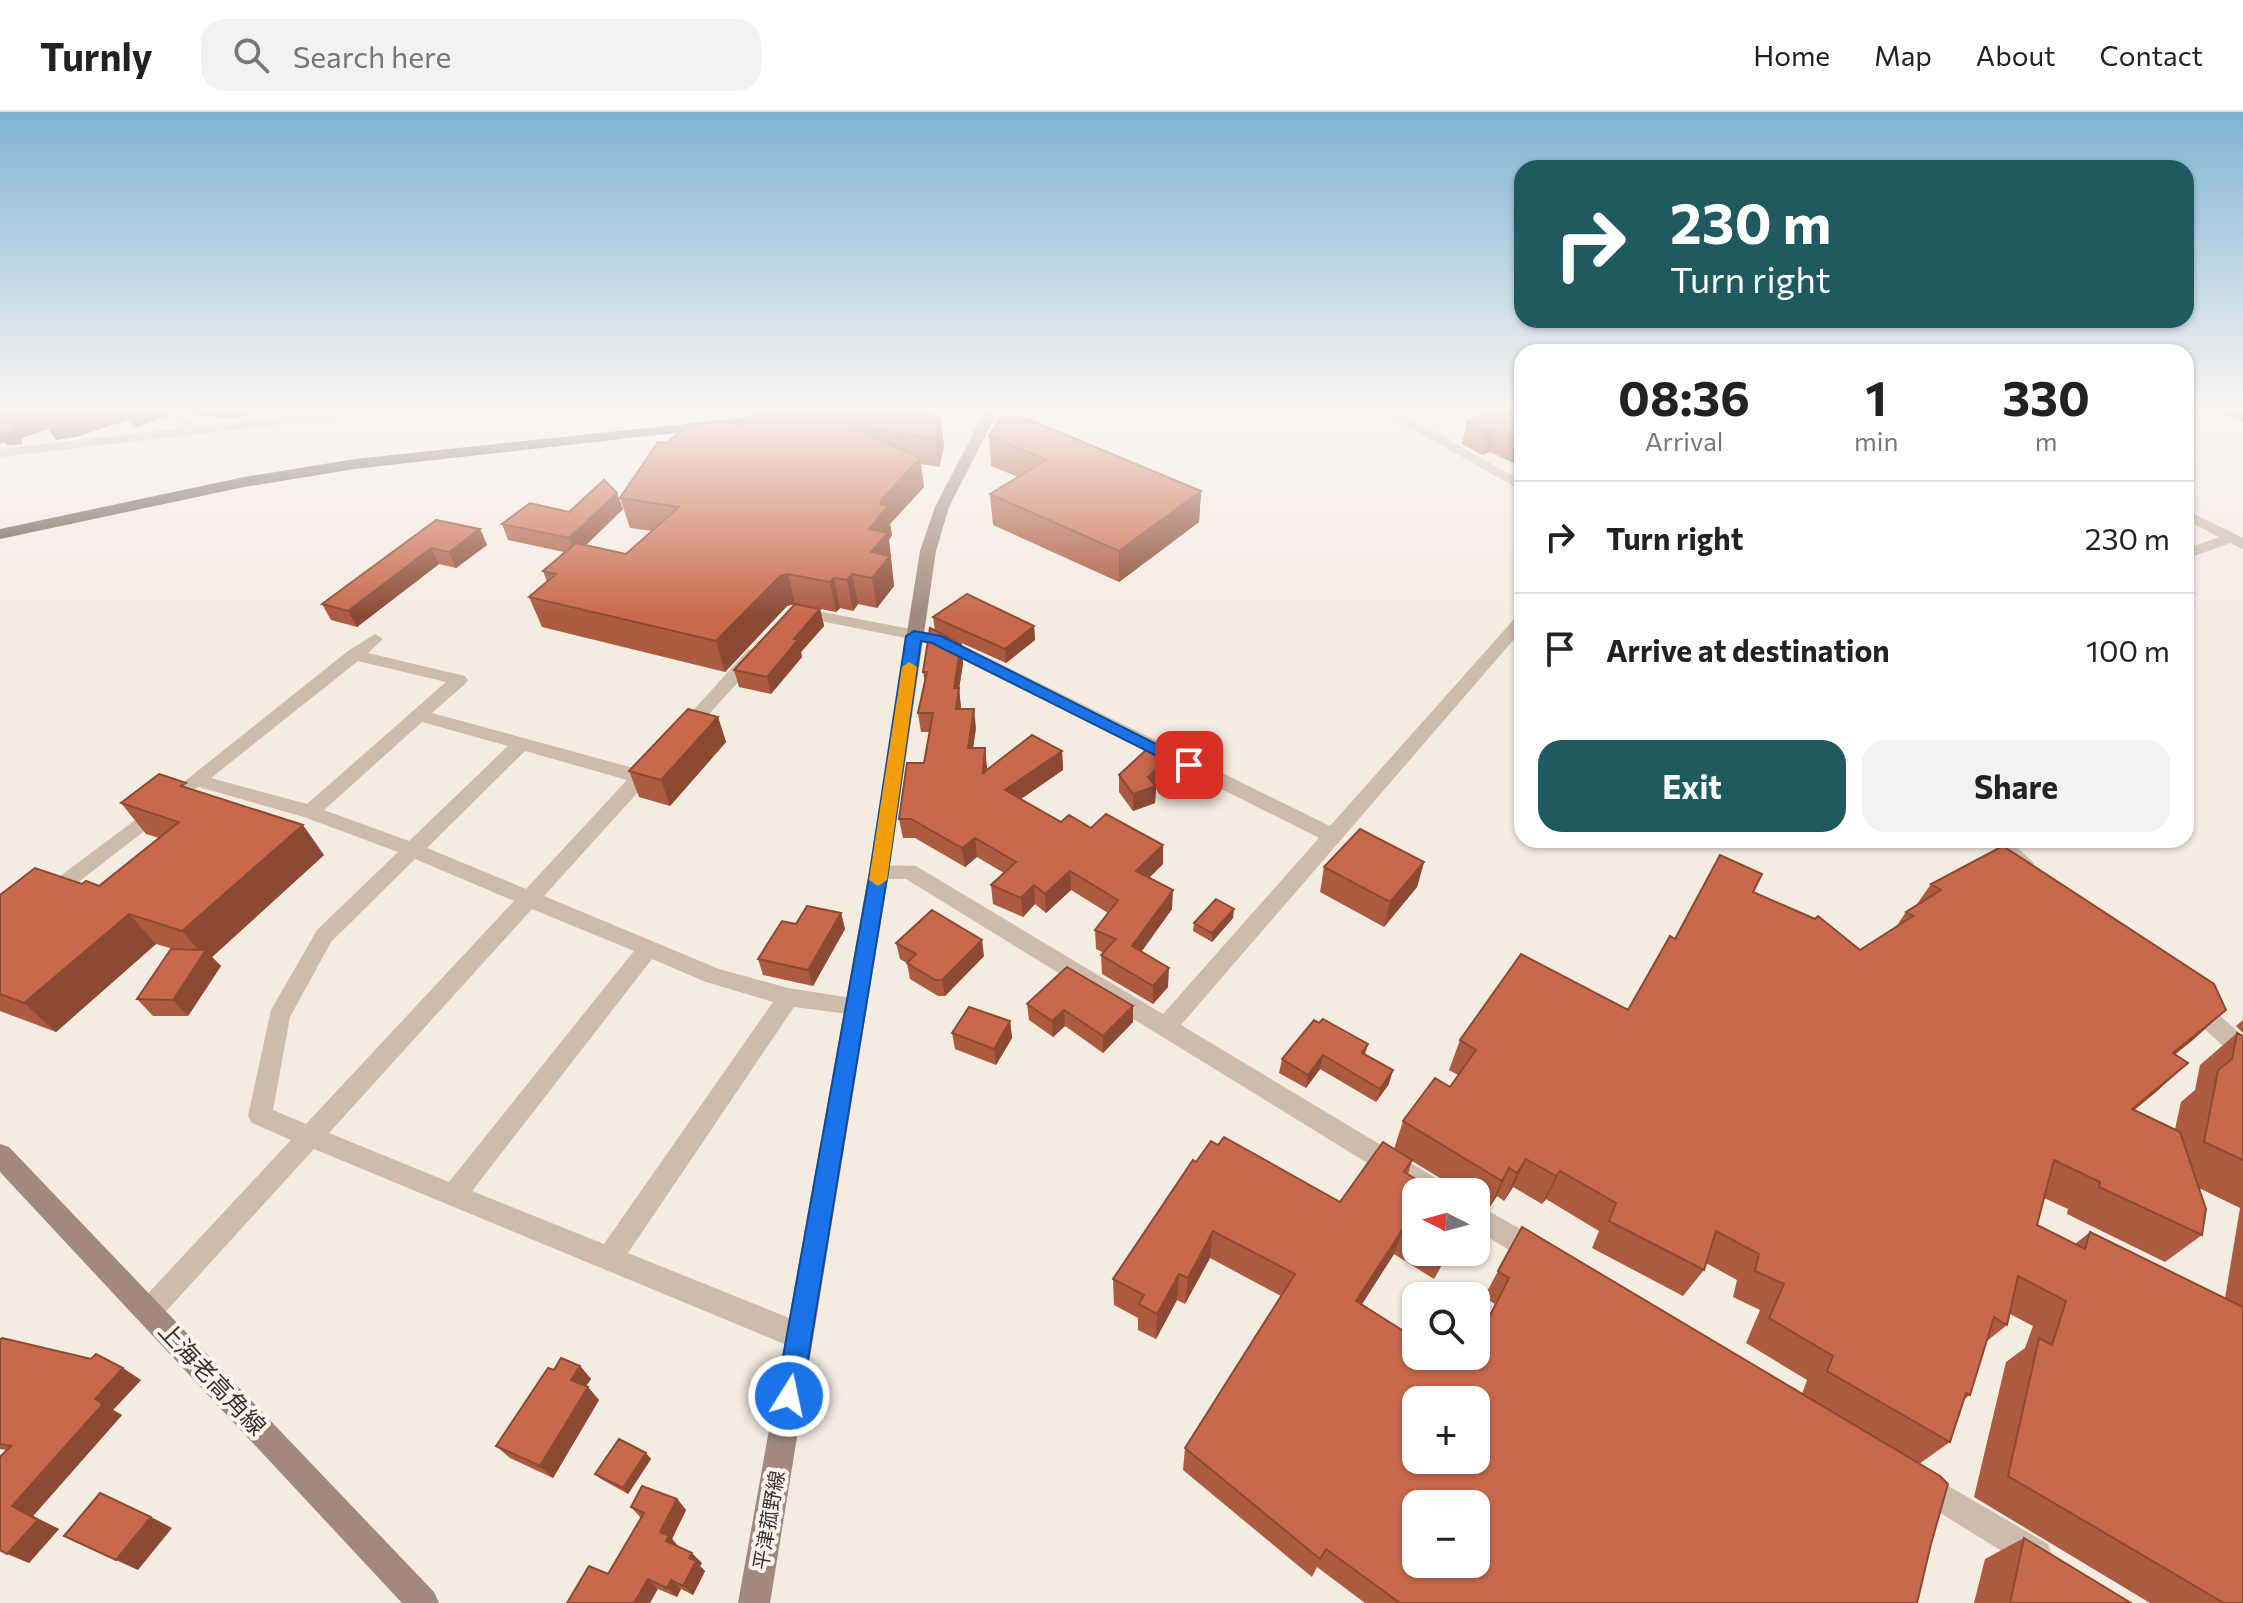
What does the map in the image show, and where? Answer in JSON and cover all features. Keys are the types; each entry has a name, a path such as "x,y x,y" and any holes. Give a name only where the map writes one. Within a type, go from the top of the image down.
{"highway":[{"path":"0,534 277,477"}],"main road":[{"name":"平津菰野線","path":"754,1603 879,872 928,551 942,507 958,477"},
{"name":"上海老高角線","path":"0,1155 150,1310 423,1603"}],"street":[{"path":"2194,518 2237,541"},
{"path":"2194,552 2237,541"},
{"path":"150,1310 794,612 936,639 1330,835"},
{"path":"1166,1026 1330,835 1514,629"},
{"path":"37,904 375,639"},
{"path":"310,812 459,680 354,655"},
{"path":"420,716 641,777"},
{"path":"521,744 324,936 279,1016 260,1116 799,1336"},
{"path":"196,780 310,812 413,850 714,976 788,997 856,1006"},
{"path":"2005,848 2042,879"},
{"path":"879,872 909,871 1414,1178"},
{"path":"454,1195 648,949"},
{"path":"2181,994 2243,1050"},
{"path":"609,1259 788,997"},
{"path":"1490,1224 1558,1265"},
{"path":"1897,1470 2065,1572"},
{"path":"1930,1526 1938,1495"}],"building":[{"path":"635,477 903,477 882,499 880,504 888,506 869,529 888,533 871,552 890,556 872,578 852,574 847,580 834,578 830,582 788,574 780,576 716,641 529,597 556,574 543,571 576,543 626,554 679,507 620,498"},
{"path":"1019,477 1166,477 1201,491 1119,551 990,494"},
{"path":"604,480 617,493 569,538 502,524 530,503 569,512"},
{"path":"436,520 480,529 449,552 431,548 348,611 322,604"},
{"path":"967,594 1034,626 1005,649 933,617"},
{"path":"795,604 820,609 767,677 734,670"},
{"path":"930,628 961,644 954,688 959,688 956,709 974,709 968,748 985,748 983,773 1032,735 1062,751 1005,790 1061,822 1069,815 1091,828 1106,814 1163,845 1136,871 1173,890 1132,946 1169,968 1153,986 1101,955 1116,939 1095,930 1118,900 1070,871 1045,894 1034,885 1021,898 991,885 1016,862 975,838 962,848 911,819 899,819 907,763 924,763 933,713 918,713 927,672 923,672"},
{"path":"688,709 718,717 661,780 629,771"},
{"path":"1146,750 1166,761 1148,777 1156,786 1133,794 1119,775"},
{"path":"159,774 186,783 181,786 303,825 182,931 129,914 24,1003 0,994 0,895 35,868 82,884 86,881 99,886 179,822 121,803"},
{"path":"1360,829 1424,862 1390,902 1324,867"},
{"path":"1999,848 2006,848 2214,984 2226,1010 2173,1053 2188,1063 2132,1109 2180,1132 2206,1209 2202,1235 2099,1187 2100,1182 2054,1160 2037,1225 2085,1249 2090,1232 2243,1307 2243,1603 2224,1603 2008,1476 2039,1338 2052,1345 2066,1301 2018,1276 2007,1325 1994,1317 1970,1395 1966,1393 1950,1442 1827,1371 1833,1356 1769,1318 1784,1284 1755,1271 1759,1254 1716,1231 1704,1270 1609,1221 1616,1203 1560,1171 1556,1176 1526,1159 1517,1173 1509,1168 1502,1181 1403,1121 1435,1078 1450,1087 1476,1050 1460,1040 1521,954 1628,1010 1670,936 1675,939 1720,855 1762,874 1753,892 1815,919 1818,916 1860,950 1913,916 1906,912 1941,890 1931,884"},
{"path":"1216,899 1234,909 1212,933 1194,923"},
{"path":"807,906 841,913 808,970 758,959 782,921 796,924"},
{"path":"932,910 982,940 942,980 935,980 907,963 916,954 896,943"},
{"path":"171,949 206,950 173,1000 137,999"},
{"path":"1067,967 1133,1006 1103,1036 1064,1010 1052,1021 1027,1004"},
{"path":"969,1007 1010,1021 994,1049 952,1033"},
{"path":"1323,1019 1368,1044 1362,1053 1393,1070 1380,1089 1323,1055 1308,1075 1282,1059 1314,1020 1319,1023"},
{"path":"2237,1033 2243,1036 2243,1160 2204,1142 2218,1070 2232,1059"},
{"path":"1224,1137 1340,1202 1383,1142 1412,1160 1404,1172 1414,1178 1402,1178 1402,1230 1356,1301 1402,1330 1402,1370 1490,1370 1490,1315 1509,1278 1498,1271 1522,1227 1940,1476 1948,1484 1917,1603 1400,1603 1326,1549 1320,1559 1185,1448 1295,1274 1213,1231 1188,1278 1179,1274 1157,1314 1139,1304 1144,1295 1113,1279 1193,1160 1196,1162 1211,1141 1218,1145"},
{"path":"2,1338 91,1359 96,1354 123,1368 95,1399 103,1404 12,1506 38,1520 7,1554 0,1550 0,1457 11,1446 0,1444"},
{"path":"561,1358 580,1366 571,1380 588,1387 540,1466 496,1446 548,1368 554,1370"},
{"path":"619,1439 646,1453 623,1488 595,1474"},
{"path":"642,1486 677,1499 660,1532 669,1536 666,1541 692,1553 689,1558 696,1561 683,1586 671,1580 667,1588 648,1579 634,1603 567,1603 589,1566 608,1574 644,1513 631,1507"},
{"path":"100,1493 151,1517 116,1560 64,1536"},
{"path":"2024,1538 2131,1603 2010,1603"}],"slow traffic":[{"path":"878,880 909,667"}],"route":[{"path":"789,1396 879,872 914,636 936,639 1189,765"}]}
